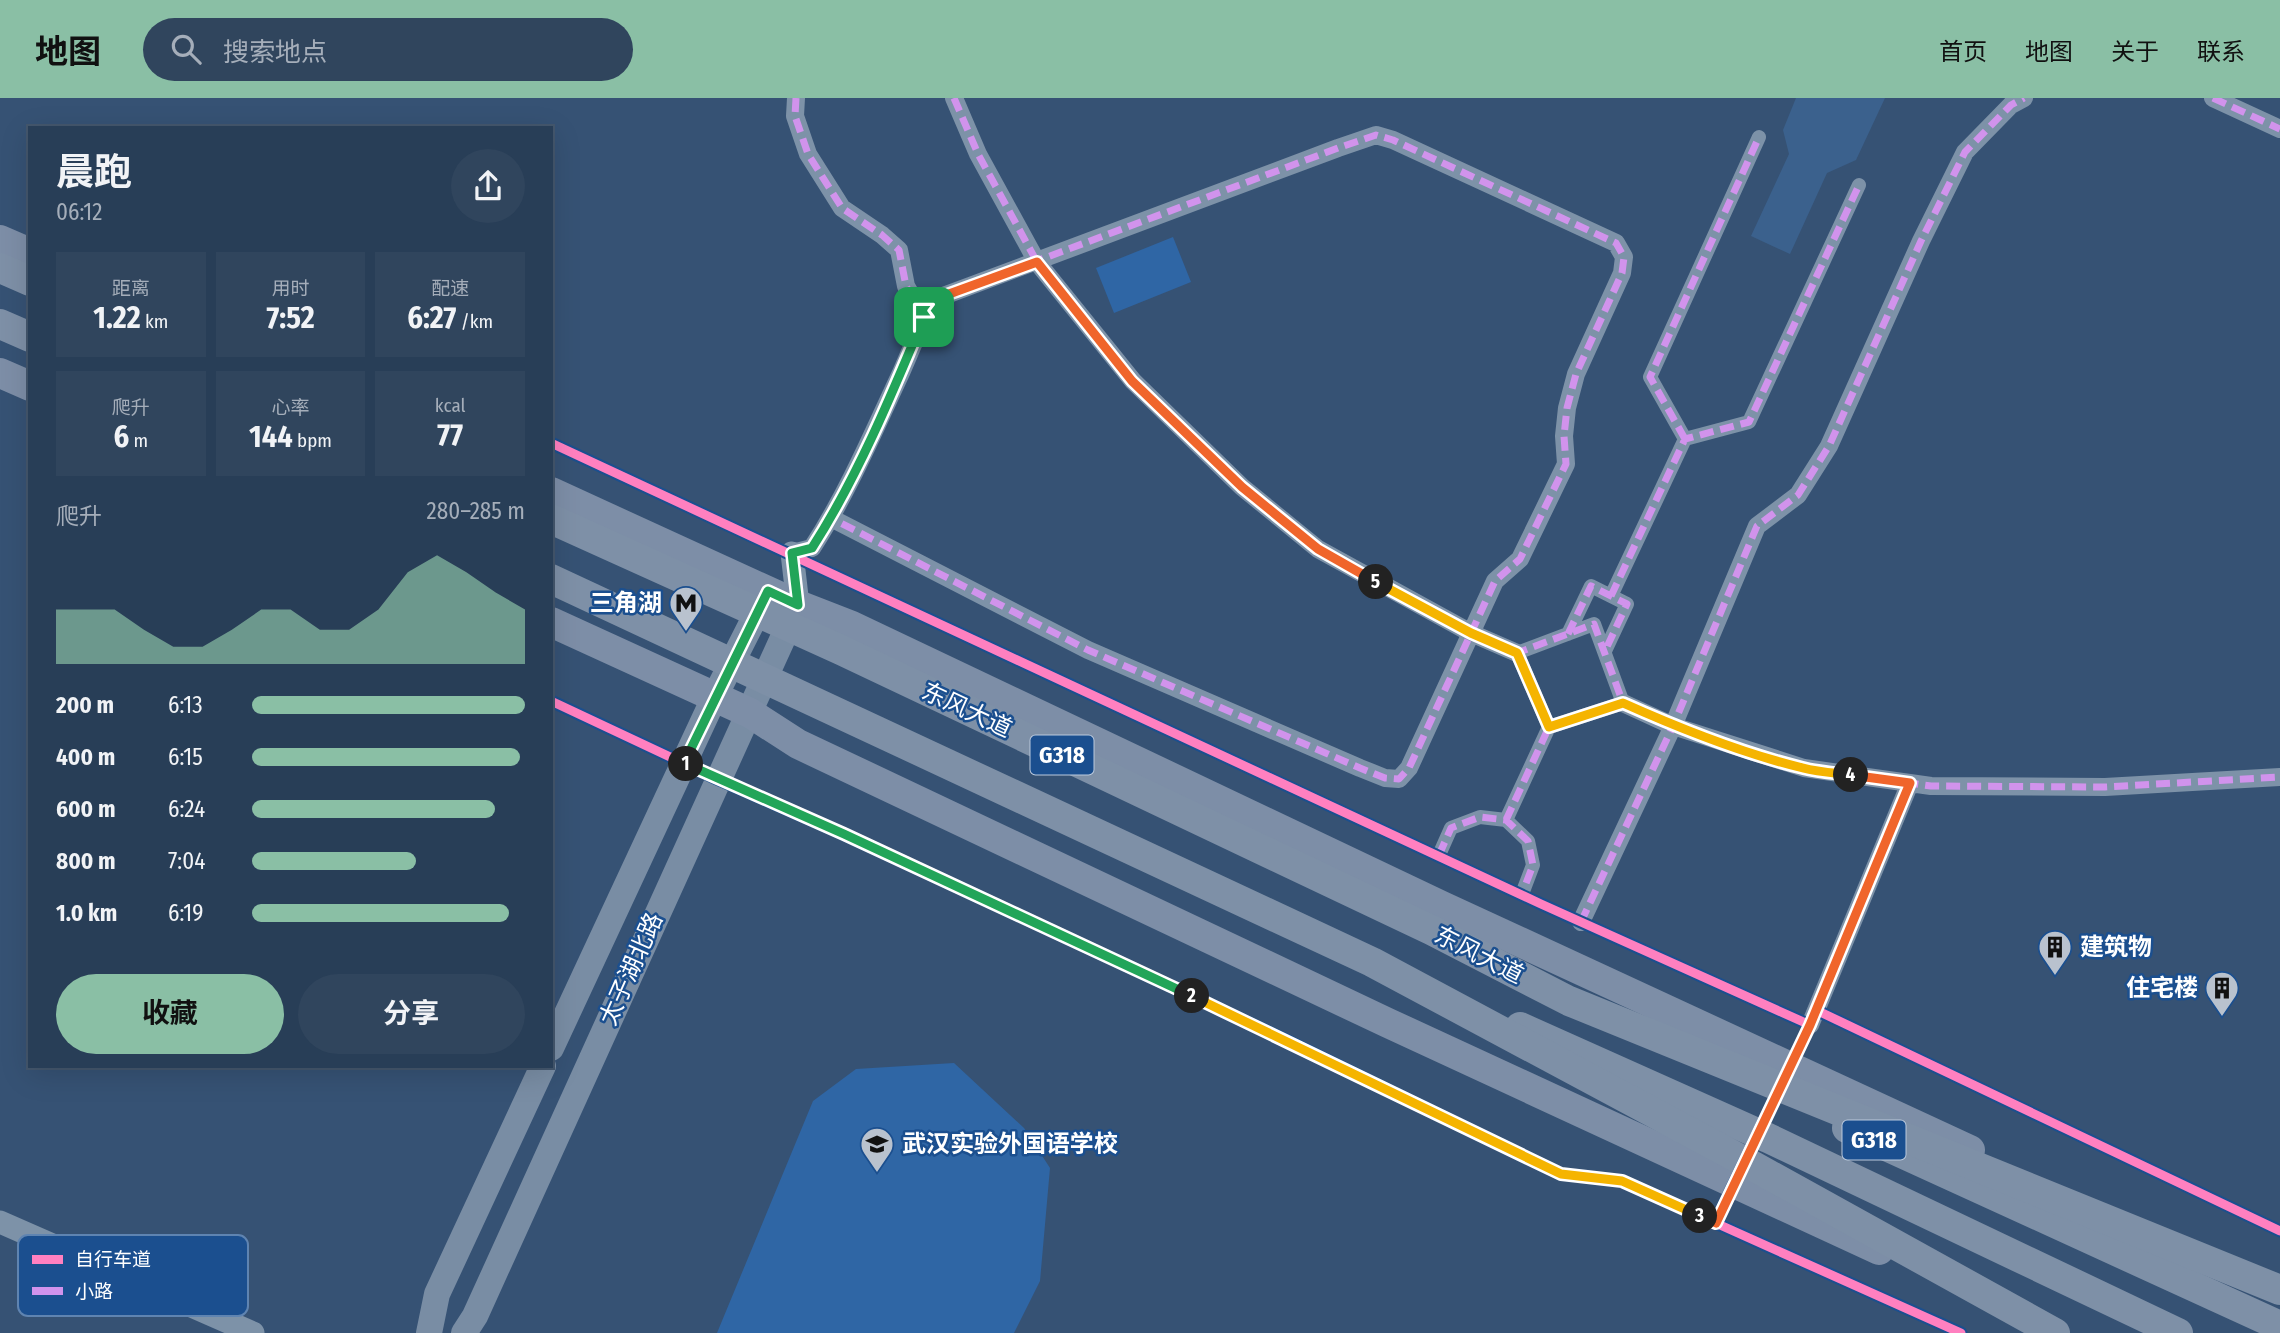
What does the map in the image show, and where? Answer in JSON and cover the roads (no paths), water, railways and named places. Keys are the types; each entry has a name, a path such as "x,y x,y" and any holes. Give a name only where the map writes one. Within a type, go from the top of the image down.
{"highway":[{"path":"0,268 28,280"},
{"path":"0,324 28,336"},
{"name":"东风大道","path":"553,520 841,650 1394,912 1569,1001"},
{"name":"G318","path":"553,580 1372,962 1768,1138 2178,1333"},
{"path":"1372,962 2058,1333"},
{"path":"1569,1001 2280,1292"},
{"name":"G318","path":"1569,1001 2280,1326"}],"main road":[{"path":"0,240 28,252"},
{"path":"0,373 28,385"},
{"path":"553,493 798,605 852,626 1442,906 2280,1292"},
{"name":"太子湖北路","path":"553,1044 715,696 768,591"},
{"name":"太子湖北路","path":"464,1333 475,1316 798,605"},
{"path":"553,623 715,696 750,713 798,744 1388,1023 2058,1333"},
{"path":"429,1333 437,1294 542,1068"}],"street":[{"path":"796,98 795,116 808,154 842,208 899,250 906,285 924,317"},
{"path":"954,98 978,154 1037,262 1132,381 1242,487 1318,549 1471,633 1517,653 1549,727"},
{"path":"1581,922 1673,726 1757,526 1798,495 1829,446 1921,241 1965,152 2011,105 2024,98"},
{"path":"2213,98 2280,129"},
{"path":"798,605 792,553 812,548 831,518 901,373 924,317 938,298 1376,135 1471,175 1616,243 1624,257 1622,273 1576,374 1567,408 1564,436 1566,464 1520,559 1495,581 1409,768 1399,779 1385,778 1088,650 831,518"},
{"path":"1685,439 1650,377 1759,137"},
{"path":"1611,596 1685,439 1749,422 1859,185"},
{"path":"1568,634 1591,586 1627,604 1605,651"},
{"path":"1517,653 1594,624 1623,703"},
{"path":"1506,820 1549,727 1623,703 1673,726 1804,768 1931,786 2105,787 2280,777"},
{"path":"1810,1025 1910,783"},
{"path":"1439,855 1451,828 1480,817 1506,820 1528,841 1533,865 1522,894"},
{"path":"0,1222 30,1235"},
{"path":"214,1316 253,1333"}],"place":[{"name":"三角湖","path":"686,633"},
{"name":"建筑物","path":"2055,977"},
{"name":"住宅楼","path":"2222,1018"},
{"name":"武汉实验外国语学校","path":"877,1174"}]}
